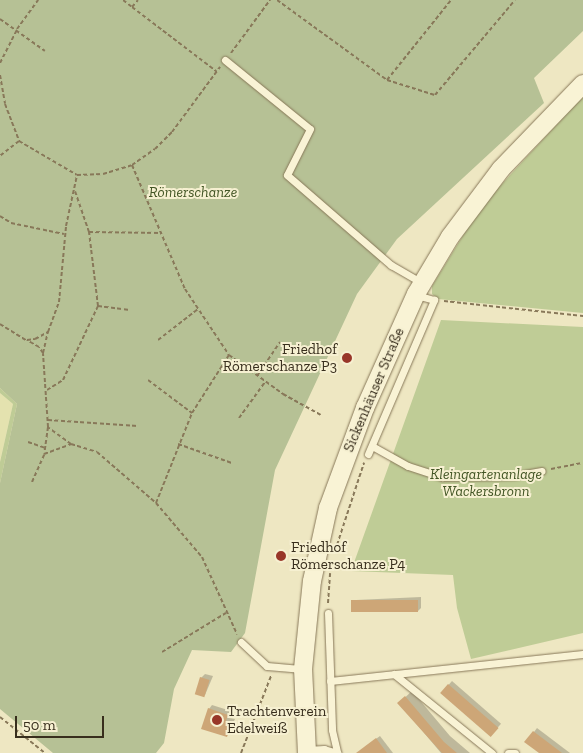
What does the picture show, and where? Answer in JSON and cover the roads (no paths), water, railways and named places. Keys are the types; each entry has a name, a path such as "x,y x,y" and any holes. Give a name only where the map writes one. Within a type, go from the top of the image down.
{"street":[{"name":"Sickenhäuser Straße","path":"307,752 303,669 309,600 328,508 365,408 419,288 450,237 488,186 583,84"}],"lane":[{"path":"225,60 310,128 287,176 434,300 368,454"},
{"path":"372,446 408,466 442,478 513,476 542,471"},
{"path":"307,752 324,749 337,752 332,730 328,613"},
{"path":"241,642 261,663 274,667 303,669"},
{"path":"330,681 583,654"},
{"path":"394,674 492,753"},
{"path":"508,753 515,753"}],"place":[{"name":"Friedhof Römerschanze P3","path":"347,358"},
{"name":"Friedhof Römerschanze P4","path":"281,556"},
{"name":"Trachtenverein Edelweiß","path":"217,720"}],"park label":[{"name":"Römerschanze","path":"193,193"},
{"name":"Kleingartenanlage Wackersbronn","path":"486,482"}]}
